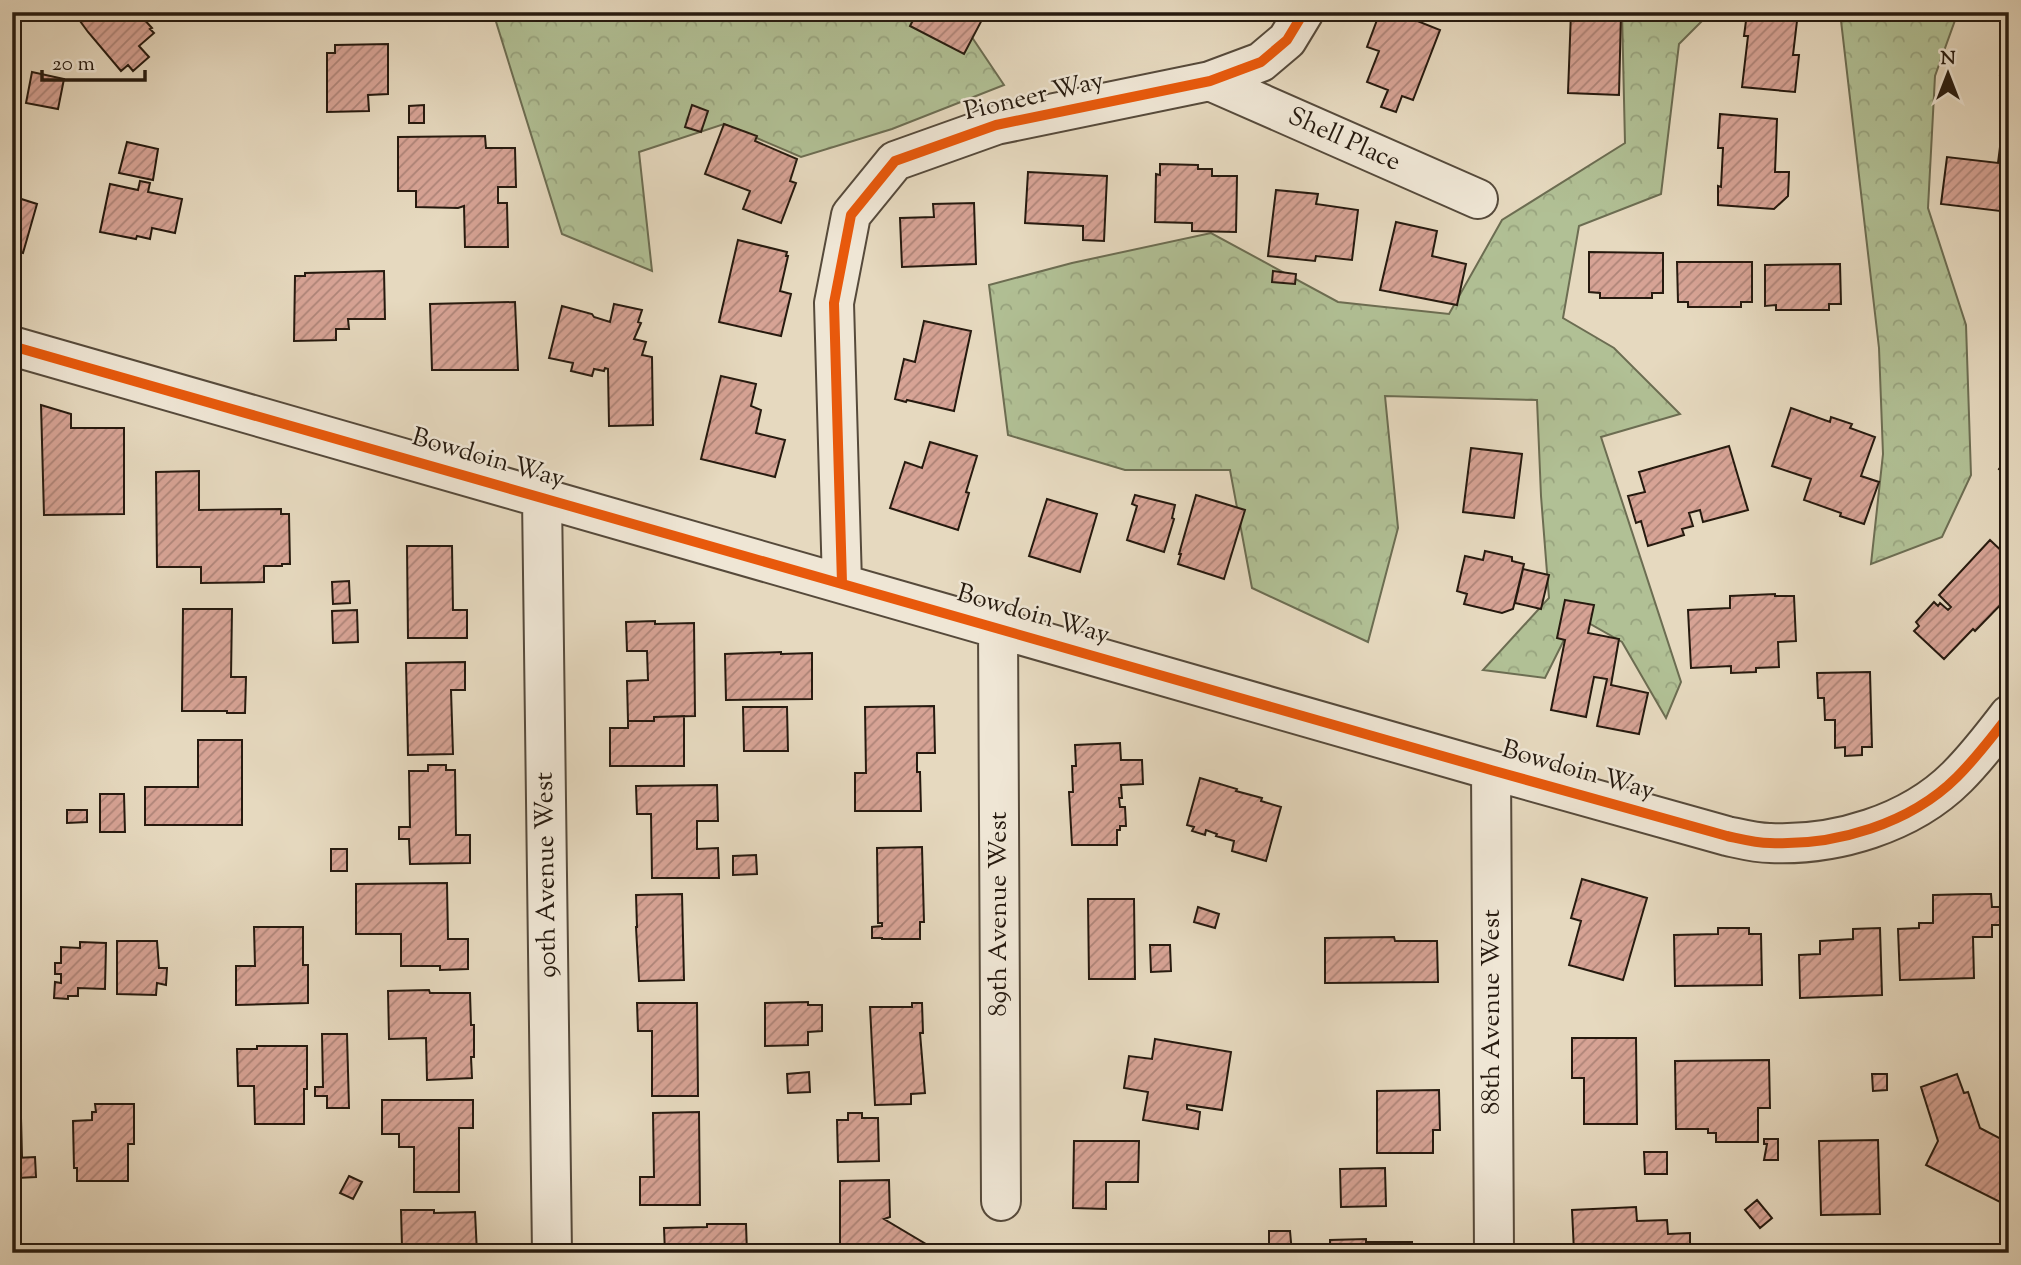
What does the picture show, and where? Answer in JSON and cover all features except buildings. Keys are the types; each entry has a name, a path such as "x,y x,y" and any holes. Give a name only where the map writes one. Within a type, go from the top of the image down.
{"street":[{"name":"Pioneer Way","path":"842,583 834,303 851,215 895,161 996,125 1210,82 1261,62 1287,40 1304,12"},
{"name":"Shell Place","path":"1210,82 1479,199"},
{"name":"Bowdoin Way","path":"12,346 1491,770 1727,836 1767,844 1792,844 1826,839 1858,832 1903,816 1942,790 1956,777 2009,715"},
{"name":"90th Avenue West","path":"542,498 552,1253"},
{"name":"89th Avenue West","path":"998,628 1001,1201"},
{"name":"88th Avenue West","path":"1491,770 1494,1253"}],"green space":[{"path":"493,12 955,12 1004,85 892,129 801,157 724,124 639,152 652,271 562,234"},
{"path":"1622,12 1711,12 1679,44 1661,194 1579,226 1563,318 1614,348 1680,414 1601,437 1681,682 1666,718 1622,642 1576,616 1545,678 1483,670 1549,598 1537,400 1385,396 1398,528 1368,642 1252,588 1230,470 1125,470 1008,435 989,285 1072,263 1211,233 1338,302 1449,314 1502,220 1625,143"},
{"path":"1840,12 1958,12 1935,76 1928,208 1966,325 1971,475 1942,537 1871,564 1883,454 1879,348"}],"cycle path":[{"path":"842,583 834,303 851,215 895,161 996,125 1210,81 1261,62 1287,40 1304,12"},
{"path":"12,346 1491,770 1749,841 1820,841 1870,829 1917,808 1957,777 2009,715"}]}
